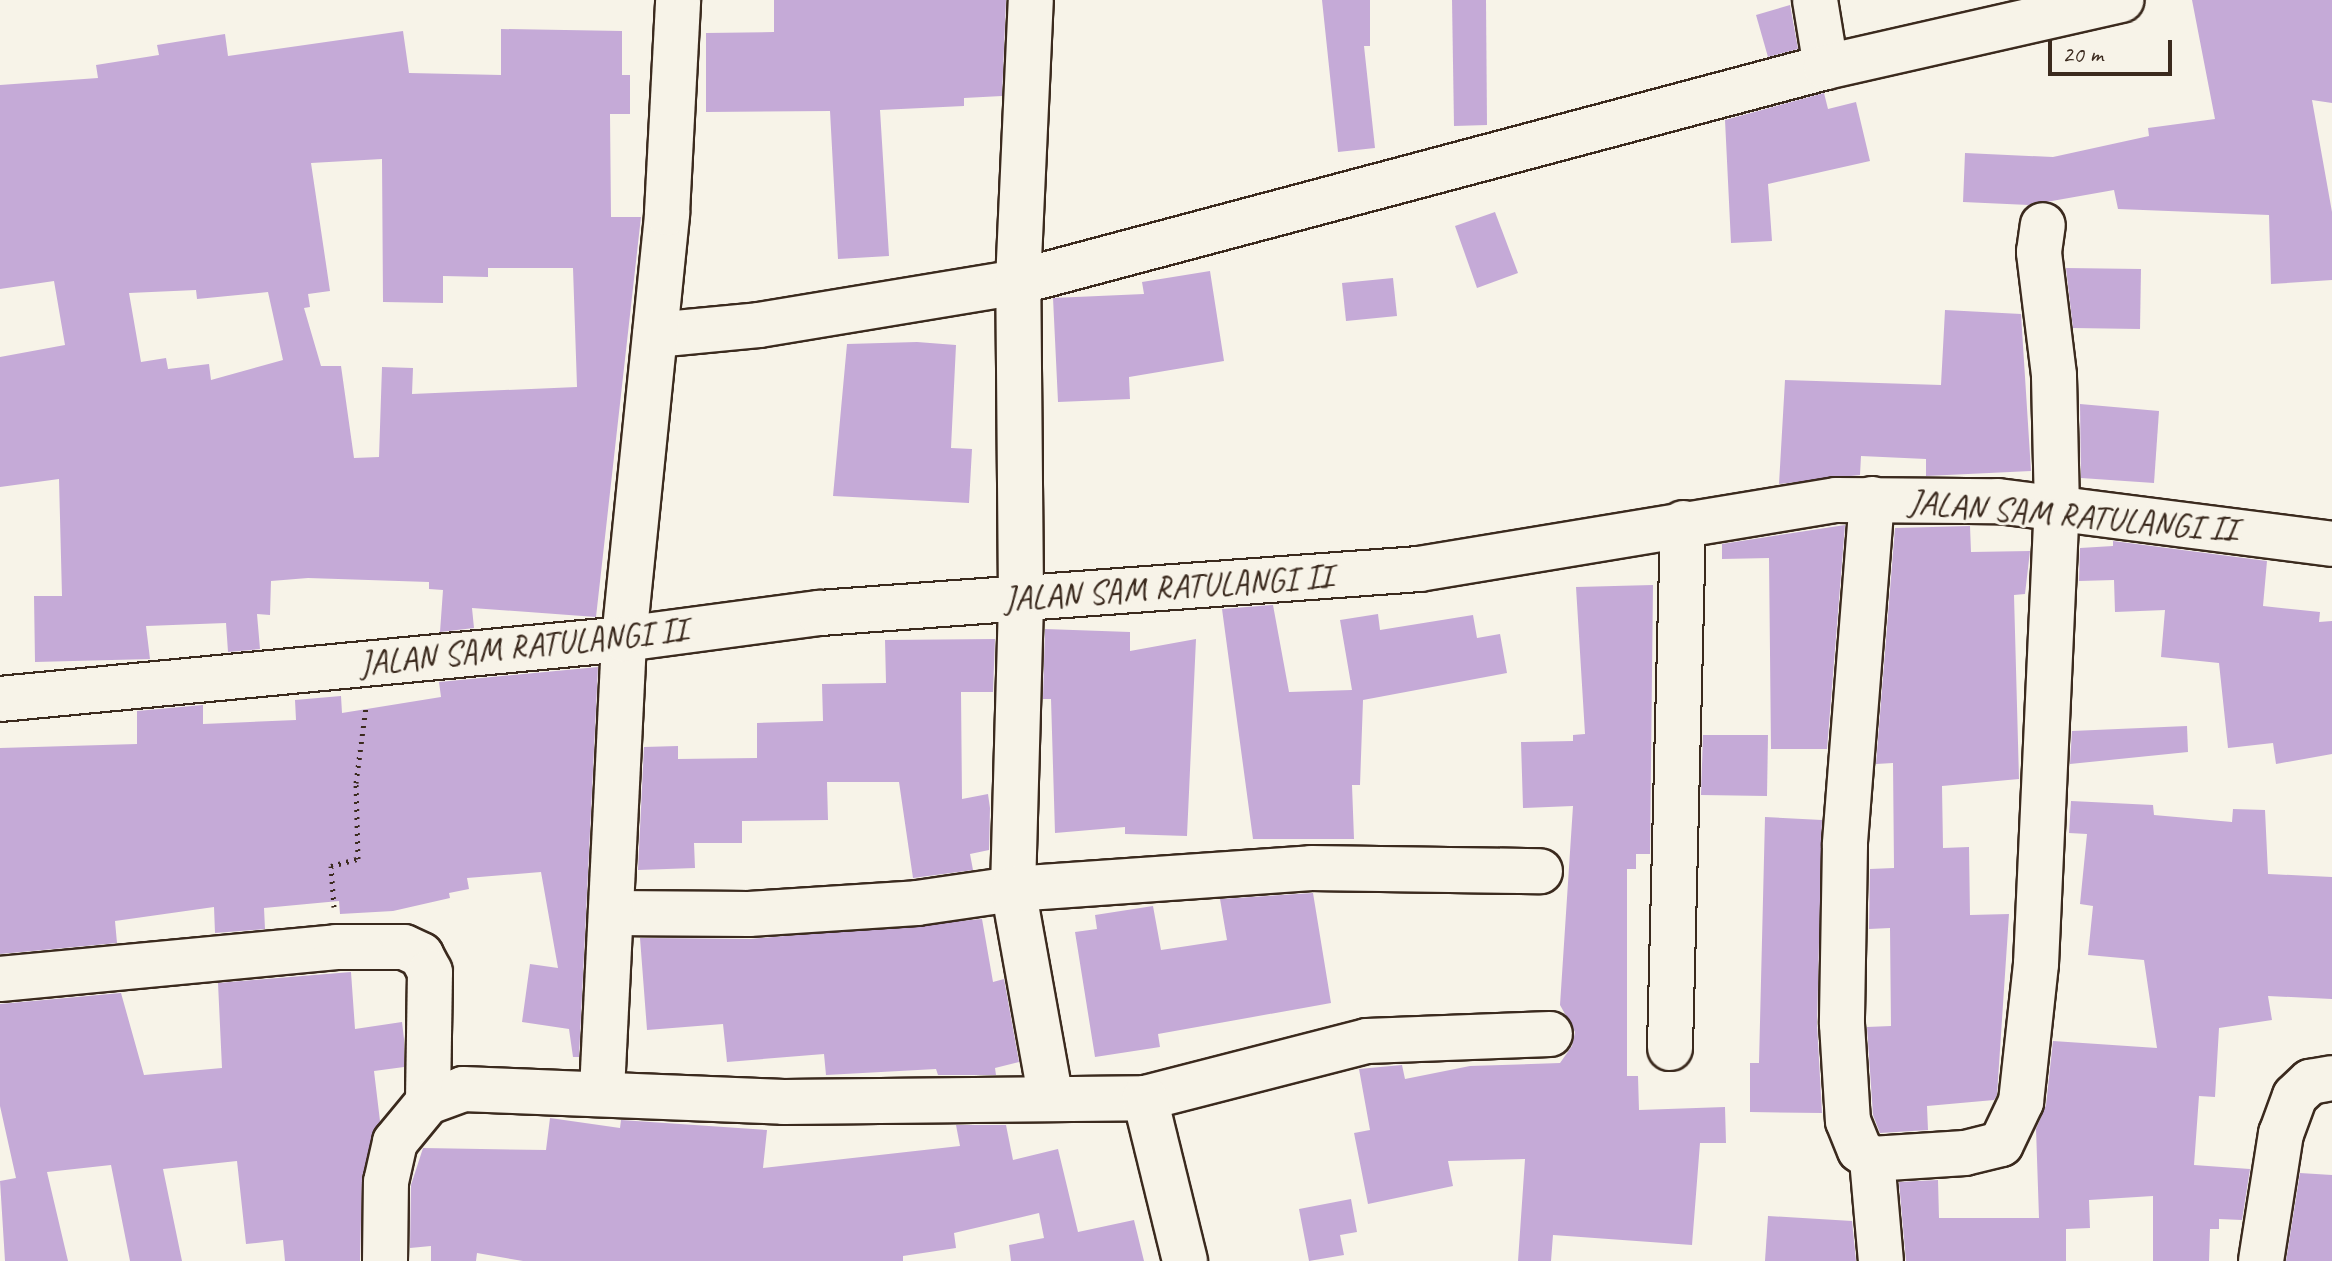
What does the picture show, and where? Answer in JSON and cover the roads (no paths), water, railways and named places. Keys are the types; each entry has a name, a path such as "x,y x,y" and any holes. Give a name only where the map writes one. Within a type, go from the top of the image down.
{"street":[{"path":"602,1091 624,639 655,335 678,0"},
{"path":"1031,0 1018,282 1021,597 1013,889 1050,1094"},
{"path":"1815,0 1826,67"},
{"path":"655,335 759,325 1018,282 1826,67 2121,0"},
{"path":"1872,499 1845,845 1842,1024 1848,1121 1860,1150 1872,1159 1965,1153 2001,1144 2016,1121 2036,964 2057,509 2054,375 2039,252 2043,225"},
{"name":"JALAN SAM RATULANGI II","path":"0,699 624,639 820,613 1419,569 1683,523 1872,499 1955,498 2332,544"},
{"path":"1670,1048 1683,523"},
{"path":"611,913 749,914 917,903 1013,889 1311,868 1540,871"},
{"path":"0,979 306,949 404,947 421,955 430,972 428,1102"},
{"path":"385,1261 386,1182 395,1142 428,1102 463,1089 602,1091 784,1102 1050,1094 1145,1098 1367,1041 1550,1034"},
{"path":"2261,1261 2281,1134 2295,1096 2310,1082 2332,1078"},
{"path":"1145,1098 1185,1261"},
{"path":"1872,1159 1881,1261"}]}
